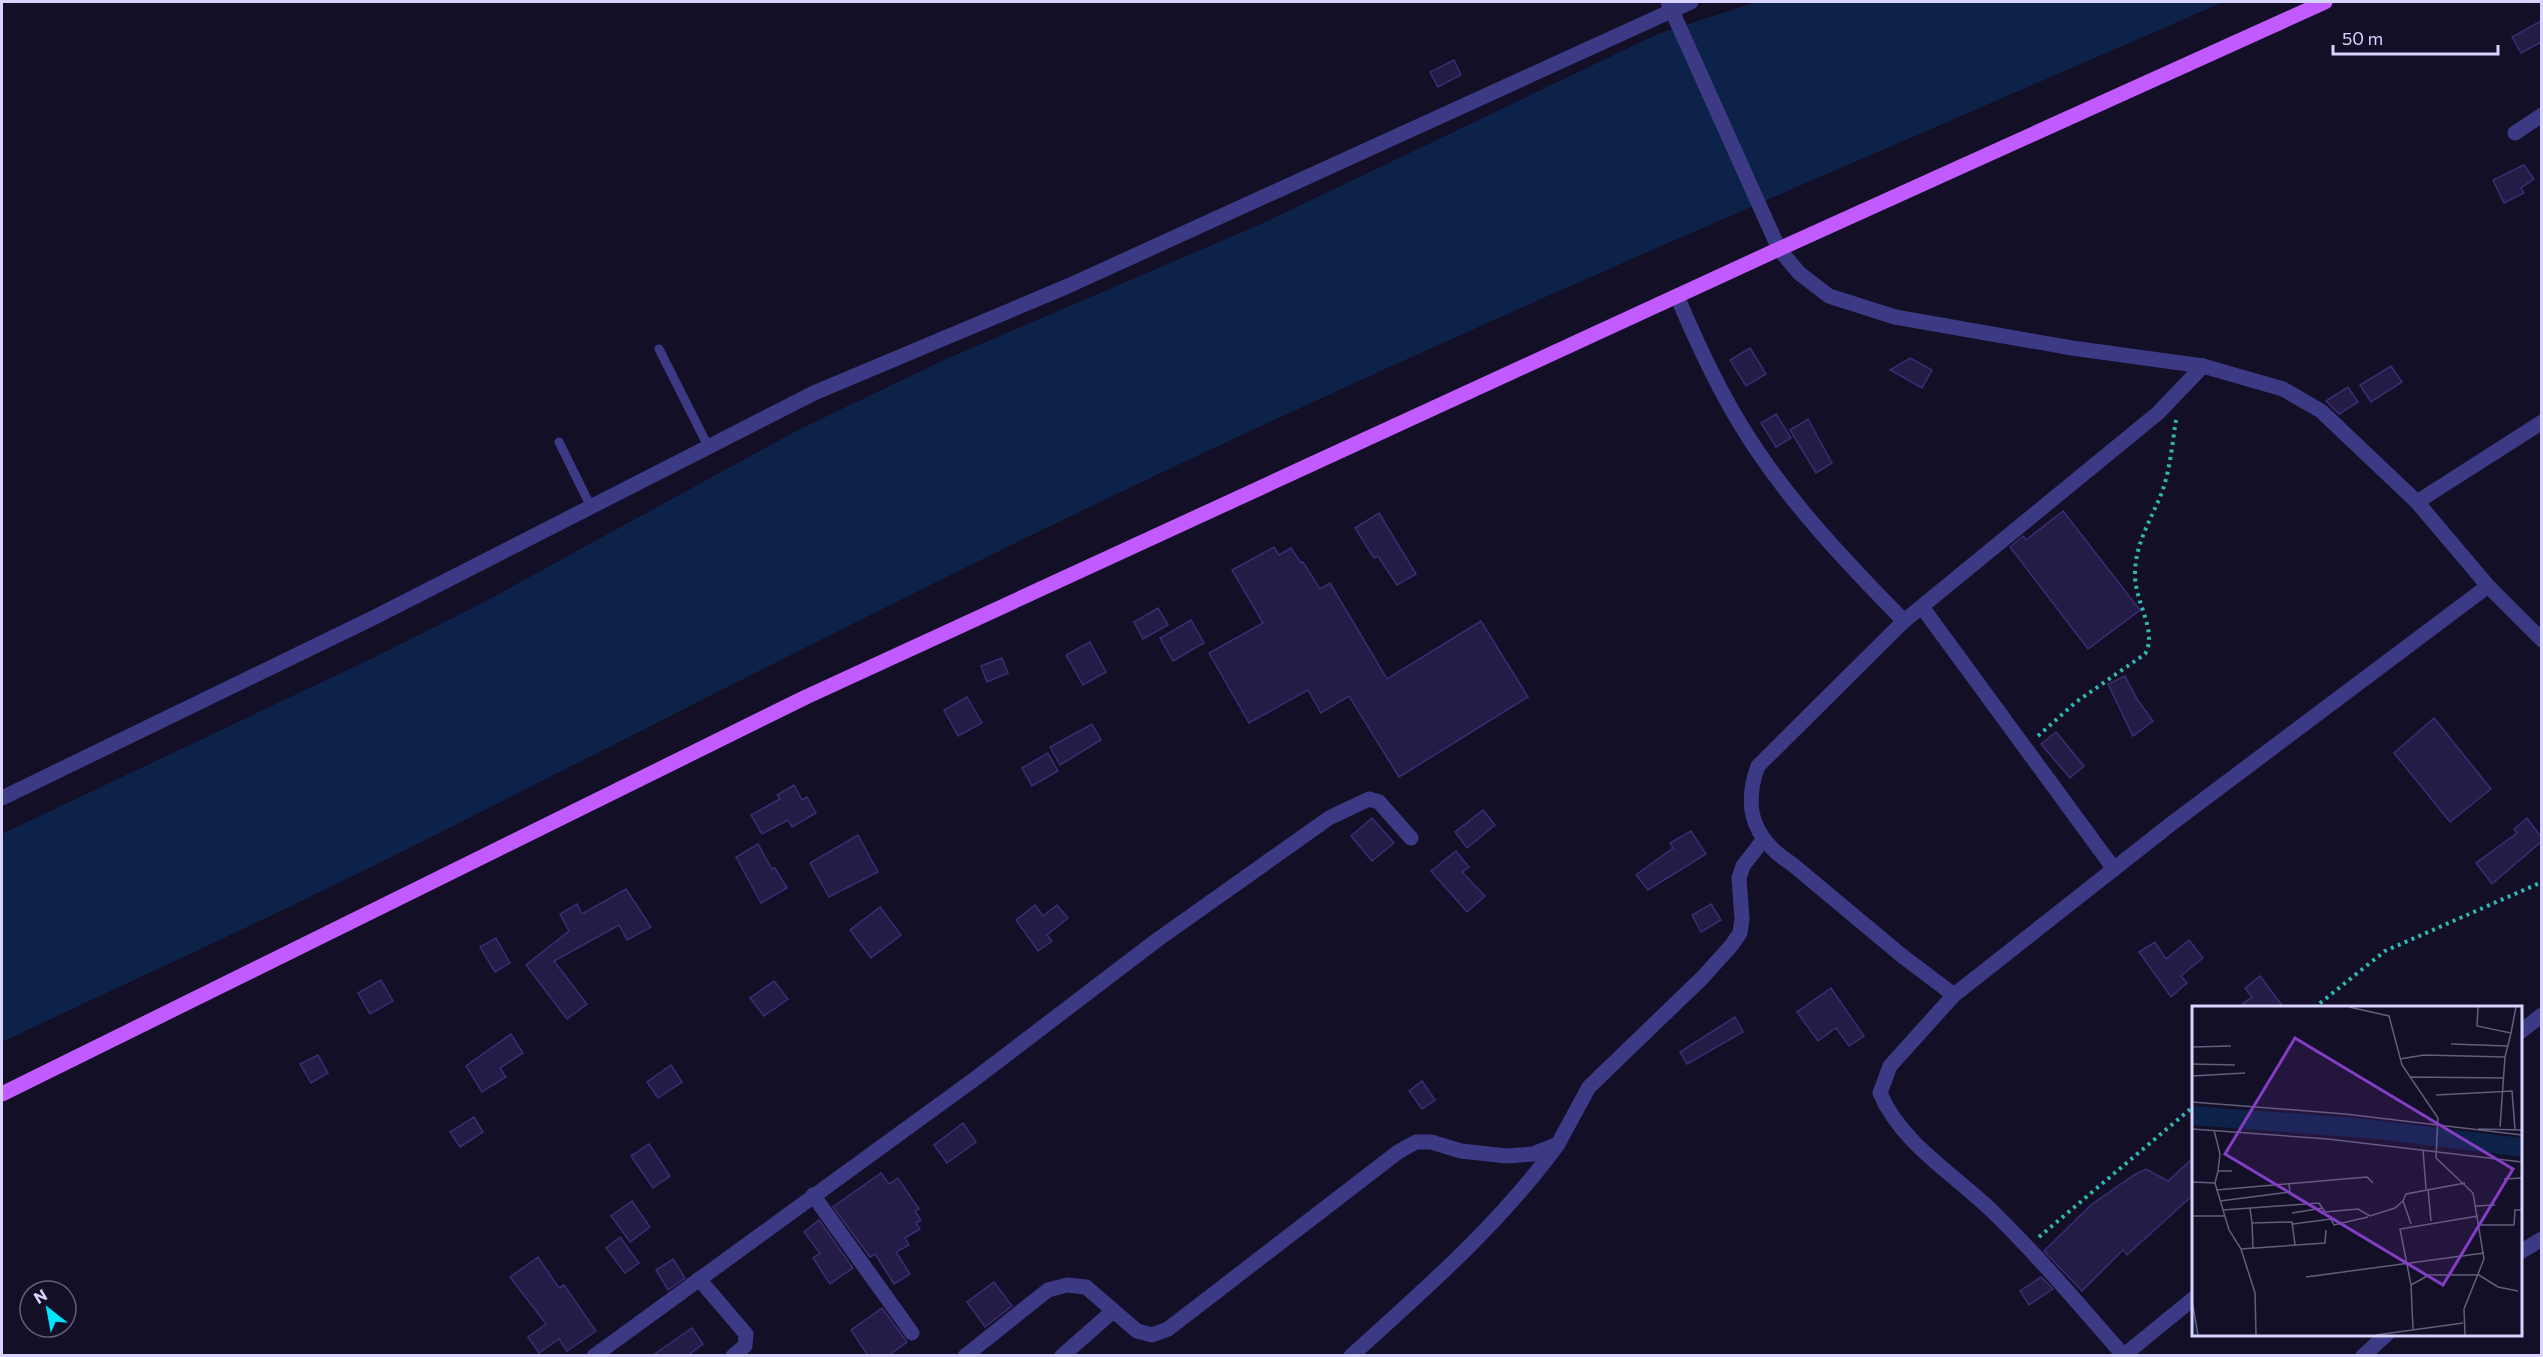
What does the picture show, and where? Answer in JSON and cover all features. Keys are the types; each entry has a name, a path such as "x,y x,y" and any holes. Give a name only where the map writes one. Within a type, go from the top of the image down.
{"main road":[{"path":"2,1094 816,692 1779,249 2325,2"}],"street":[{"path":"2,798 375,617 814,393 1068,286 1691,2"},
{"path":"1672,10 1779,249 1799,273 1829,296 1894,317 2072,348 2203,366 2283,389 2320,411 2417,502 2488,586 2541,640"},
{"path":"2515,133 2541,115"},
{"path":"1677,296 1704,360 1742,428 1788,493 1861,577 1904,621"},
{"path":"1954,995 1901,955 1792,864 1775,853 1763,840 1753,820 1751,794 1758,766 1904,621 2140,428 2203,366"},
{"path":"2417,502 2541,422"},
{"path":"2192,1299 2124,1355 1994,1212 1917,1144 1886,1108 1880,1093 1890,1066 1954,995 2114,869 2488,586"},
{"path":"1922,607 2114,869"},
{"path":"594,1356 976,1078 1157,940 1329,818 1369,799 1379,802 1412,838"},
{"path":"1351,1356 1467,1251 1535,1177 1558,1144 1589,1087 1696,985 1731,946 1740,933 1743,919 1739,878 1743,866 1763,840"},
{"path":"2522,1030 2541,1015"},
{"path":"965,1356 1048,1290 1067,1285 1086,1287 1112,1312 1137,1331 1152,1335 1168,1329 1398,1152 1416,1142 1431,1142 1461,1151 1507,1156 1533,1154 1558,1144"},
{"path":"813,1195 912,1334"},
{"path":"2522,1251 2541,1239"},
{"path":"699,1279 746,1334 745,1346 733,1356"},
{"path":"1062,1356 1112,1312"},
{"path":"2363,1356 2386,1336"}],"lane":[{"path":"659,349 709,448"},
{"path":"559,442 591,507"}],"path":[{"path":"2024,748 2076,702 2145,654 2149,646 2151,636 2137,599 2136,555 2161,495 2180,389"},
{"path":"2316,1006 2385,951 2541,882"},
{"path":"2027,1247 2192,1107"}],"water":[{"path":"1756,2 2223,2 1601,272 1122,491 323,890 2,1042 2,834 379,655 484,602 796,431 942,361 1263,223 1658,34"}],"building":[{"path":"2541,21 2541,42 2521,53 2512,37"},
{"path":"1454,60 1461,75 1438,87 1430,72"},
{"path":"2524,165 2534,179 2521,188 2524,193 2504,203 2493,180"},
{"path":"1750,348 1766,374 1746,386 1730,360"},
{"path":"1910,358 1932,370 1922,388 1890,370"},
{"path":"2391,366 2402,382 2371,402 2360,385"},
{"path":"2348,387 2358,402 2339,414 2326,401"},
{"path":"1776,414 1791,438 1776,447 1761,423"},
{"path":"1808,419 1832,463 1816,473 1790,430"},
{"path":"2063,511 2140,610 2088,649 2010,547 2023,536 2026,540"},
{"path":"1379,513 1416,574 1397,585 1378,556 1374,558 1355,528"},
{"path":"1274,547 1279,555 1291,548 1320,589 1330,583 1387,679 1481,621 1528,697 1399,777 1349,696 1321,713 1308,690 1249,723 1209,653 1263,623 1232,570"},
{"path":"1158,608 1168,625 1143,639 1134,622"},
{"path":"1191,620 1204,643 1173,661 1160,638"},
{"path":"1090,642 1106,672 1083,685 1066,655"},
{"path":"1002,658 1008,673 987,682 981,666"},
{"path":"2125,676 2137,699 2153,721 2133,736 2108,684"},
{"path":"967,697 982,723 958,736 944,710"},
{"path":"2434,718 2491,789 2450,822 2394,753"},
{"path":"1092,724 1101,740 1060,765 1050,747"},
{"path":"2056,732 2084,766 2070,778 2041,744"},
{"path":"1048,753 1058,771 1032,786 1022,768"},
{"path":"794,785 802,800 807,797 816,813 792,827 788,820 762,834 751,815 780,799 777,795"},
{"path":"1483,810 1495,825 1467,848 1455,832"},
{"path":"1372,818 1394,843 1372,861 1351,836"},
{"path":"2527,818 2541,837 2541,842 2492,884 2476,863 2517,833 2514,829"},
{"path":"1691,831 1706,854 1648,890 1636,875 1673,848 1670,843"},
{"path":"858,835 878,872 829,897 810,863"},
{"path":"758,844 772,869 775,868 787,888 761,903 736,857"},
{"path":"1456,851 1469,867 1462,872 1485,896 1467,912 1431,871"},
{"path":"626,889 651,927 627,940 619,925 554,961 587,1004 567,1019 526,965 569,931 560,914 577,904 582,914"},
{"path":"1711,904 1721,920 1701,932 1692,915"},
{"path":"1035,905 1043,916 1057,905 1068,918 1047,935 1052,941 1038,951 1016,920"},
{"path":"880,907 901,935 871,958 850,930"},
{"path":"496,938 510,963 495,972 480,947"},
{"path":"2189,940 2203,958 2181,976 2187,983 2171,997 2139,952 2155,942 2166,959"},
{"path":"2260,976 2282,1006 2240,1006 2252,997 2245,988"},
{"path":"381,980 393,1001 370,1014 358,993"},
{"path":"774,981 788,999 764,1016 750,998"},
{"path":"1831,988 1864,1036 1849,1046 1836,1028 1818,1041 1797,1012"},
{"path":"1735,1017 1743,1032 1687,1064 1680,1052"},
{"path":"511,1034 523,1053 500,1068 506,1077 482,1092 466,1066"},
{"path":"318,1055 328,1073 311,1083 300,1064"},
{"path":"671,1065 682,1082 658,1098 647,1082"},
{"path":"1422,1081 1435,1100 1422,1109 1409,1091"},
{"path":"474,1117 483,1132 460,1147 450,1132"},
{"path":"963,1123 976,1142 947,1163 934,1145"},
{"path":"649,1144 670,1176 653,1188 631,1156"},
{"path":"2192,1159 2192,1196 2127,1255 2123,1250 2082,1291 2044,1251 2092,1204 2134,1175 2146,1169 2168,1181"},
{"path":"881,1173 889,1184 898,1178 919,1209 915,1211 921,1220 916,1223 920,1229 905,1238 909,1245 896,1252 910,1274 894,1284 875,1254 870,1257 833,1207"},
{"path":"632,1201 650,1227 630,1242 611,1216"},
{"path":"819,1220 853,1268 830,1284 813,1258 820,1253 804,1232"},
{"path":"620,1237 639,1263 625,1273 606,1248"},
{"path":"538,1257 559,1288 564,1285 596,1331 567,1351 559,1339 539,1353 528,1337 546,1324 510,1277"},
{"path":"673,1259 685,1278 668,1290 656,1270"},
{"path":"2041,1277 2053,1289 2029,1305 2020,1291"},
{"path":"994,1282 1012,1306 985,1327 967,1302"},
{"path":"882,1308 907,1342 888,1356 868,1356 851,1330"},
{"path":"692,1328 703,1344 687,1356 652,1356"}]}
